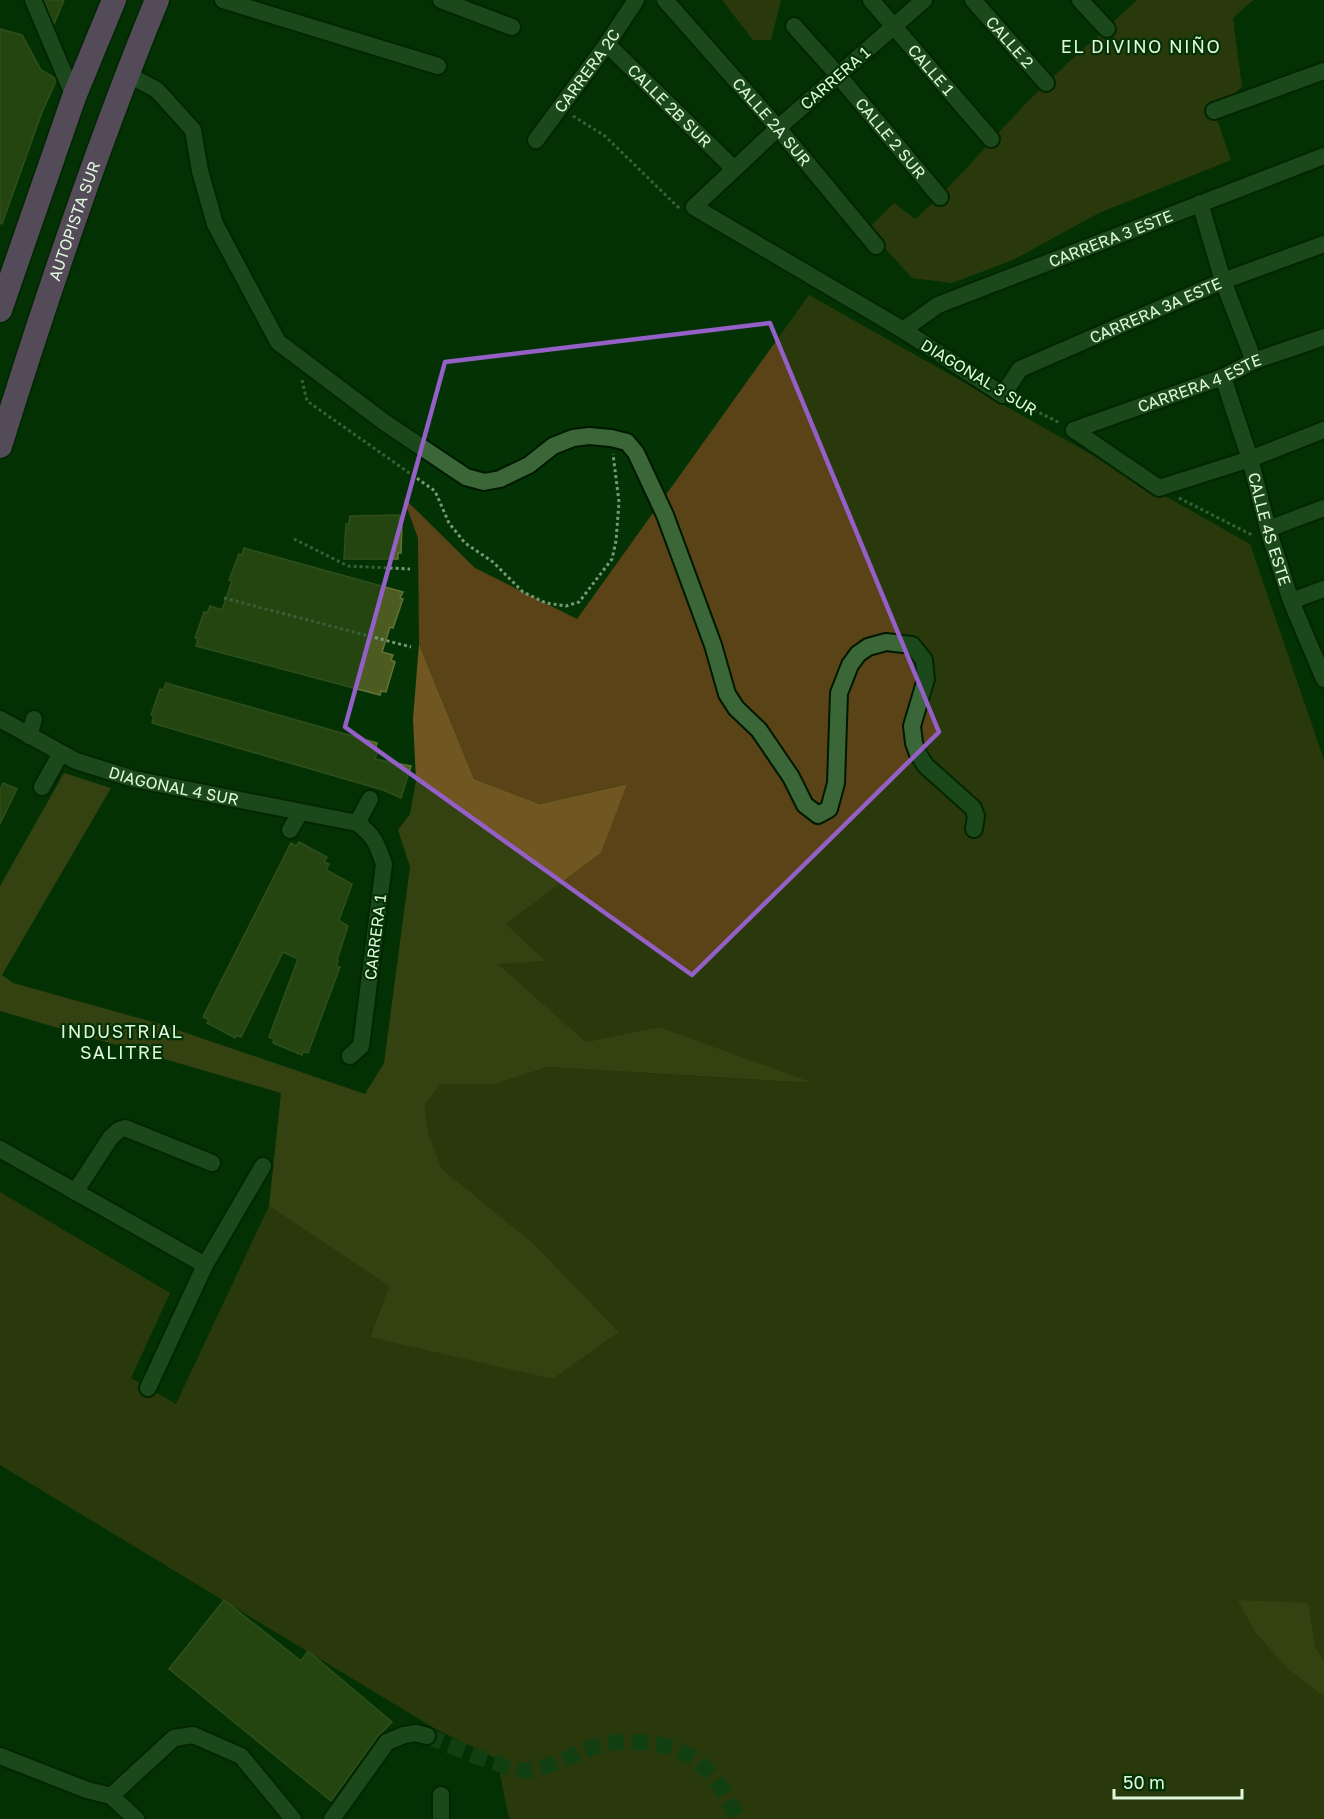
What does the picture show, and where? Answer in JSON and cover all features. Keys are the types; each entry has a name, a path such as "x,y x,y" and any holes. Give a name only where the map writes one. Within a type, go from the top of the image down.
{"highway":[{"path":"0,310 74,97 114,0"},
{"name":"AUTOPISTA SUR","path":"0,446 82,197 157,0"}],"street":[{"path":"33,0 74,97"},
{"path":"223,0 438,66"},
{"path":"441,0 512,27"},
{"name":"CARRERA 2C","path":"536,140 607,44 636,0"},
{"name":"CALLE 2A SUR","path":"665,0 778,128 876,246"},
{"name":"CALLE 1","path":"871,0 991,139"},
{"name":"CARRERA 1","path":"694,207 778,128 924,0"},
{"name":"CALLE 2","path":"973,0 1046,83"},
{"path":"1080,0 1107,29"},
{"name":"CALLE 2 SUR","path":"794,26 940,197"},
{"name":"CALLE 2B SUR","path":"607,44 734,169"},
{"path":"1214,111 1324,71"},
{"path":"127,74 157,90 193,129 200,171 215,224 278,342 384,422 466,477 484,482 500,479 529,465 553,446 573,438 589,436 627,442 636,453 665,514 713,645 727,694 736,708 759,730 791,777 809,810 818,815 829,809 836,783 839,693 850,665 868,647 886,642 905,643 912,645 918,651 926,665 926,679 912,726 918,754 926,765 972,808 976,816 975,829"},
{"name":"CARRERA 3 ESTE","path":"903,330 938,305 1324,156"},
{"path":"1200,203 1223,281 1254,361"},
{"name":"DIAGONAL 3 SUR","path":"694,207 903,330 1003,394"},
{"name":"CARRERA 3A ESTE","path":"1003,394 1020,369 1223,281 1324,244"},
{"name":"CARRERA 4 ESTE","path":"1074,430 1223,376 1254,361 1324,337"},
{"name":"CALLE 4S ESTE","path":"1223,376 1250,459 1268,530 1291,601 1323,673"},
{"path":"1074,430 1159,488 1250,459 1324,430"},
{"path":"1268,530 1324,508"},
{"path":"1291,601 1324,589"},
{"name":"DIAGONAL 4 SUR","path":"0,719 76,761 134,779 357,823"},
{"path":"29,736 34,719"},
{"path":"42,787 61,753"},
{"path":"208,810 218,795"},
{"path":"357,823 370,799"},
{"path":"290,830 300,813"},
{"name":"CARRERA 1","path":"350,1056 361,1046 384,864 370,832 357,823"},
{"path":"75,1192 111,1137 125,1128 212,1163"},
{"path":"0,1149 205,1265"},
{"path":"148,1388 205,1265 264,1166"},
{"path":"332,1819 387,1742 416,1733 426,1736"},
{"path":"111,1796 174,1738 193,1735 242,1756 293,1819"},
{"path":"0,1756 87,1790 111,1796 136,1819"},
{"path":"441,1795 441,1819"}],"path":[{"path":"561,105 578,120 605,136 679,208 694,207"},
{"path":"295,355 308,401 435,491 449,523 465,543 493,562 523,592 546,603 566,606 579,602 612,559 619,502 611,438"},
{"name":"DIAGONAL 3 SUR","path":"1003,394 1074,430"},
{"path":"1159,488 1250,534 1268,530"},
{"path":"294,539 348,566 410,568"},
{"path":"224,598 411,647"}],"highlighted area":[{"path":"770,323 939,732 692,975 345,727 445,362"}],"shaded area":[{"path":"722,0 781,0 771,40 753,40"},
{"path":"1137,0 1253,0 1233,18 1242,87 1214,111 1231,160 1099,213 1013,260 952,283 912,278 868,229 894,203 915,219 949,187 1029,100"},
{"path":"809,295 1250,544 1324,760 1324,1819 509,1819 497,1759 434,1728 0,1465 0,1192 170,1293 131,1378 176,1404 269,1206 389,1286 370,1336 553,1379 619,1332 535,1245 442,1169 428,1133 425,1105 441,1084 495,1084 548,1067 810,1083 659,1027 586,1042 497,963 544,961 506,924 601,853 626,784 540,804 474,779 419,644 418,538 403,497 475,568 577,619"},
{"path":"419,644 474,779 540,804 627,784 601,853 506,924 545,961 498,964 586,1042 659,1027 813,1083 548,1067 495,1084 441,1084 425,1105 428,1133 442,1169 535,1245 619,1332 553,1379 370,1337 389,1286 269,1206 281,1093 0,1011 0,886 64,773 111,788 2,975 13,983 160,1024 365,1094 384,1063 410,867 398,830 410,814 416,780 413,719"},
{"path":"1238,1600 1308,1603 1315,1648 1324,1661 1324,1696 1288,1669 1256,1633"}],"building":[{"path":"44,0 64,0 54,24"},
{"path":"0,29 22,35 41,70 55,78 56,81 42,112 2,224 0,223"},
{"path":"400,515 401,553 398,553 398,559 344,559 346,524 349,524 350,516"},
{"path":"244,548 403,592 400,598 403,599 393,628 390,627 382,652 393,655 391,660 395,662 386,692 381,691 380,695 196,646 198,639 195,638 204,612 207,613 210,606 222,610 232,581 229,580 239,554 242,555"},
{"path":"166,683 377,743 375,750 378,751 375,759 411,766 401,798 383,790 152,723 154,716 151,715 160,689 163,690"},
{"path":"3,783 17,789 0,824 0,790"},
{"path":"299,842 327,857 324,862 329,864 326,870 352,884 339,920 348,926 337,960 336,966 340,967 308,1053 303,1052 302,1055 273,1043 274,1039 269,1037 298,959 283,952 241,1037 236,1035 235,1038 207,1023 209,1020 203,1017 291,843 296,846"},
{"path":"224,1600 301,1661 308,1651 392,1722 378,1736 331,1801 169,1669"}],"tunnel":[{"path":"427,1736 517,1770 536,1769 606,1744 632,1742 668,1747 683,1753 708,1771 719,1784 736,1816"}],"district":[{"name":"EL DIVINO NIÑO","path":"1141,46"},
{"name":"INDUSTRIAL SALITRE","path":"122,1041"}]}
